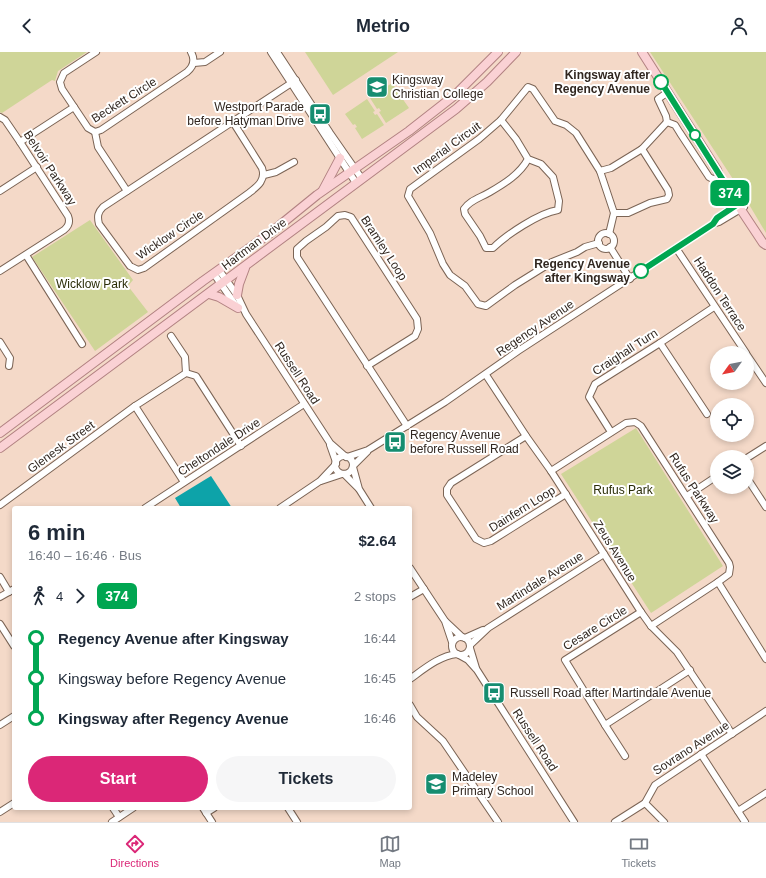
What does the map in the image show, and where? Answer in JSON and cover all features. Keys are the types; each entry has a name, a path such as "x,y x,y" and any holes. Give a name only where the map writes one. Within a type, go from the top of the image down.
{"main road":[{"name":"Hartman Drive","path":"0,433 269,234 321,192 409,130 455,95 498,52"},
{"name":"Hartman Drive","path":"1,444 246,267 359,181 456,110 487,82 516,52"},
{"path":"642,52 717,170 720,178 766,240"},
{"path":"321,192 340,158"},
{"path":"717,170 724,176 763,243 766,245"},
{"path":"237,295 239,284 246,267"},
{"path":"209,294 219,297 238,308"}],"street":[{"name":"Beckett Circle","path":"96,52 64,73 60,82 62,89 88,128 95,132 101,130 187,72 191,69 194,63 205,62 220,52"},
{"path":"191,52 194,63"},
{"path":"271,52 330,133 359,181"},
{"path":"277,52 293,82 340,158 352,170"},
{"name":"Wicklow Circle","path":"264,175 262,182 255,188 141,269 130,266 99,224 98,214 103,206 293,82"},
{"name":"Imperial Circuit","path":"609,234 606,233 601,235 598,240 599,243 585,247 577,252 552,262 515,285 486,306 478,304 465,286 450,275 443,264 430,233 408,196 410,188 479,139 501,120 528,87 533,89 555,121 566,125 576,133 600,170 614,213"},
{"path":"667,122 666,116 658,99 668,92"},
{"path":"20,142 74,107"},
{"name":"Belvoir Parkway","path":"0,117 5,120 37,167 68,216 69,222 67,228 0,271"},
{"path":"501,120 516,139 528,159 541,164 553,177 559,201 558,210 542,215 492,248 486,248 480,236 465,214 464,209 468,203 490,192 517,173 525,165 528,159"},
{"path":"233,122 262,168 264,175 276,172 294,162"},
{"path":"600,170 611,168 642,149 667,122"},
{"path":"667,122 674,125 680,132 709,177 717,180 720,178"},
{"path":"95,132 98,146 127,191"},
{"path":"610,247 614,240 609,234 614,213 628,213 650,203 667,199 669,195 668,190 642,149"},
{"path":"0,191 37,167"},
{"name":"Regency Avenue","path":"346,457 368,450 446,402 518,351 713,224 719,222 741,205"},
{"name":"Bramley Loop","path":"367,366 414,336 418,328 417,319 351,217 345,215 338,216 326,227 306,240 297,249 297,257 367,366 407,426"},
{"path":"599,243 602,247 610,247"},
{"path":"610,247 630,279"},
{"name":"Haddon Terrace","path":"676,248 741,346"},
{"path":"26,255 82,344"},
{"name":"Russell Road","path":"217,272 238,308 246,314"},
{"name":"Russell Road","path":"224,282 237,295 246,314 330,443 346,457"},
{"name":"Craighall Turn","path":"611,432 589,397 595,384 714,306"},
{"path":"171,336 185,357 186,373 196,376 241,446"},
{"path":"0,342 10,358 9,366"},
{"path":"660,342 707,414"},
{"name":"Haddon Terrace","path":"754,366 766,383"},
{"name":"Glenesk Street","path":"0,505 135,406 186,373"},
{"name":"Zeus Avenue","path":"486,375 551,471 641,612 651,626 677,652 732,734"},
{"name":"Cheltondale Drive","path":"148,506 304,404"},
{"path":"135,406 184,482"},
{"name":"Rufus Parkway","path":"551,471 628,422 635,422 638,424 687,496 729,563 729,574 651,626"},
{"name":"Dainfern Loop","path":"526,436 451,483 447,489 447,495 476,539 484,543 491,541 566,494"},
{"name":"Russell Road","path":"330,443 336,463"},
{"path":"754,454 766,446"},
{"name":"Regency Avenue","path":"353,467 368,450"},
{"path":"283,506 320,481 340,458 346,457 352,460 360,489 370,506"},
{"path":"336,463 337,470 360,489"},
{"path":"320,481 350,472 353,467"},
{"path":"687,496 710,481"},
{"path":"754,489 766,507"},
{"name":"Martindale Avenue","path":"464,637 488,628 604,554"},
{"path":"412,571 445,621 453,650 458,655"},
{"path":"0,577 12,590 0,598"},
{"path":"718,582 766,659"},
{"path":"412,596 424,589"},
{"name":"Cesare Circle","path":"625,756 565,660 641,612"},
{"path":"436,661 467,652 470,646 464,637 445,621"},
{"path":"0,624 3,635 12,644"},
{"name":"Martindale Avenue","path":"470,646 488,628"},
{"path":"412,678 436,661 456,638 464,637"},
{"name":"Russell Road","path":"470,646 477,670"},
{"name":"Russell Road","path":"458,655 468,660 477,670 574,822"},
{"path":"605,724 690,670"},
{"path":"412,708 417,717 443,741 498,822"},
{"name":"Sovrano Avenue","path":"615,822 644,802 655,785 766,711"},
{"path":"0,725 12,717"},
{"path":"701,754 745,822"},
{"path":"738,811 766,793"},
{"path":"644,802 664,822"},
{"path":"0,812 12,804"},
{"path":"114,810 119,817"},
{"path":"112,822 130,810"},
{"path":"289,810 297,822"},
{"path":"204,811 212,822"}],"green space":[{"path":"0,52 87,52 58,71 55,81 52,80 2,113 0,112"},
{"path":"305,52 398,52 333,95"},
{"path":"650,52 766,52 766,233 744,196"},
{"path":"392,83 400,94 398,96 400,99 402,98 409,108 386,123 379,112 381,111 379,108 377,109 370,98"},
{"path":"367,99 375,111 373,112 375,115 377,114 384,125 362,139 355,128 357,127 355,124 353,125 345,114"},
{"name":"Wicklow Park","path":"90,220 133,280 128,286 148,312 95,351 32,257"},
{"name":"Rufus Park","path":"636,428 723,566 651,613 561,474"}],"water":[{"path":"211,476 231,506 180,506 175,498"}],"bus line":[{"name":"374","path":"641,271 713,224 717,218 738,204 720,178 717,170 661,82"}],"place":[{"name":"Kingsway after Regency Avenue","path":"661,82"},
{"name":"Kingsway Christian College","path":"377,87"},
{"name":"Westport Parade before Hatyman Drive","path":"320,114"},
{"name":"Regency Avenue after Kingsway","path":"641,271"},
{"name":"Regency Avenue before Russell Road","path":"395,442"},
{"name":"Russell Road after Martindale Avenue","path":"494,693"},
{"name":"Madeley Primary School","path":"436,784"}]}
